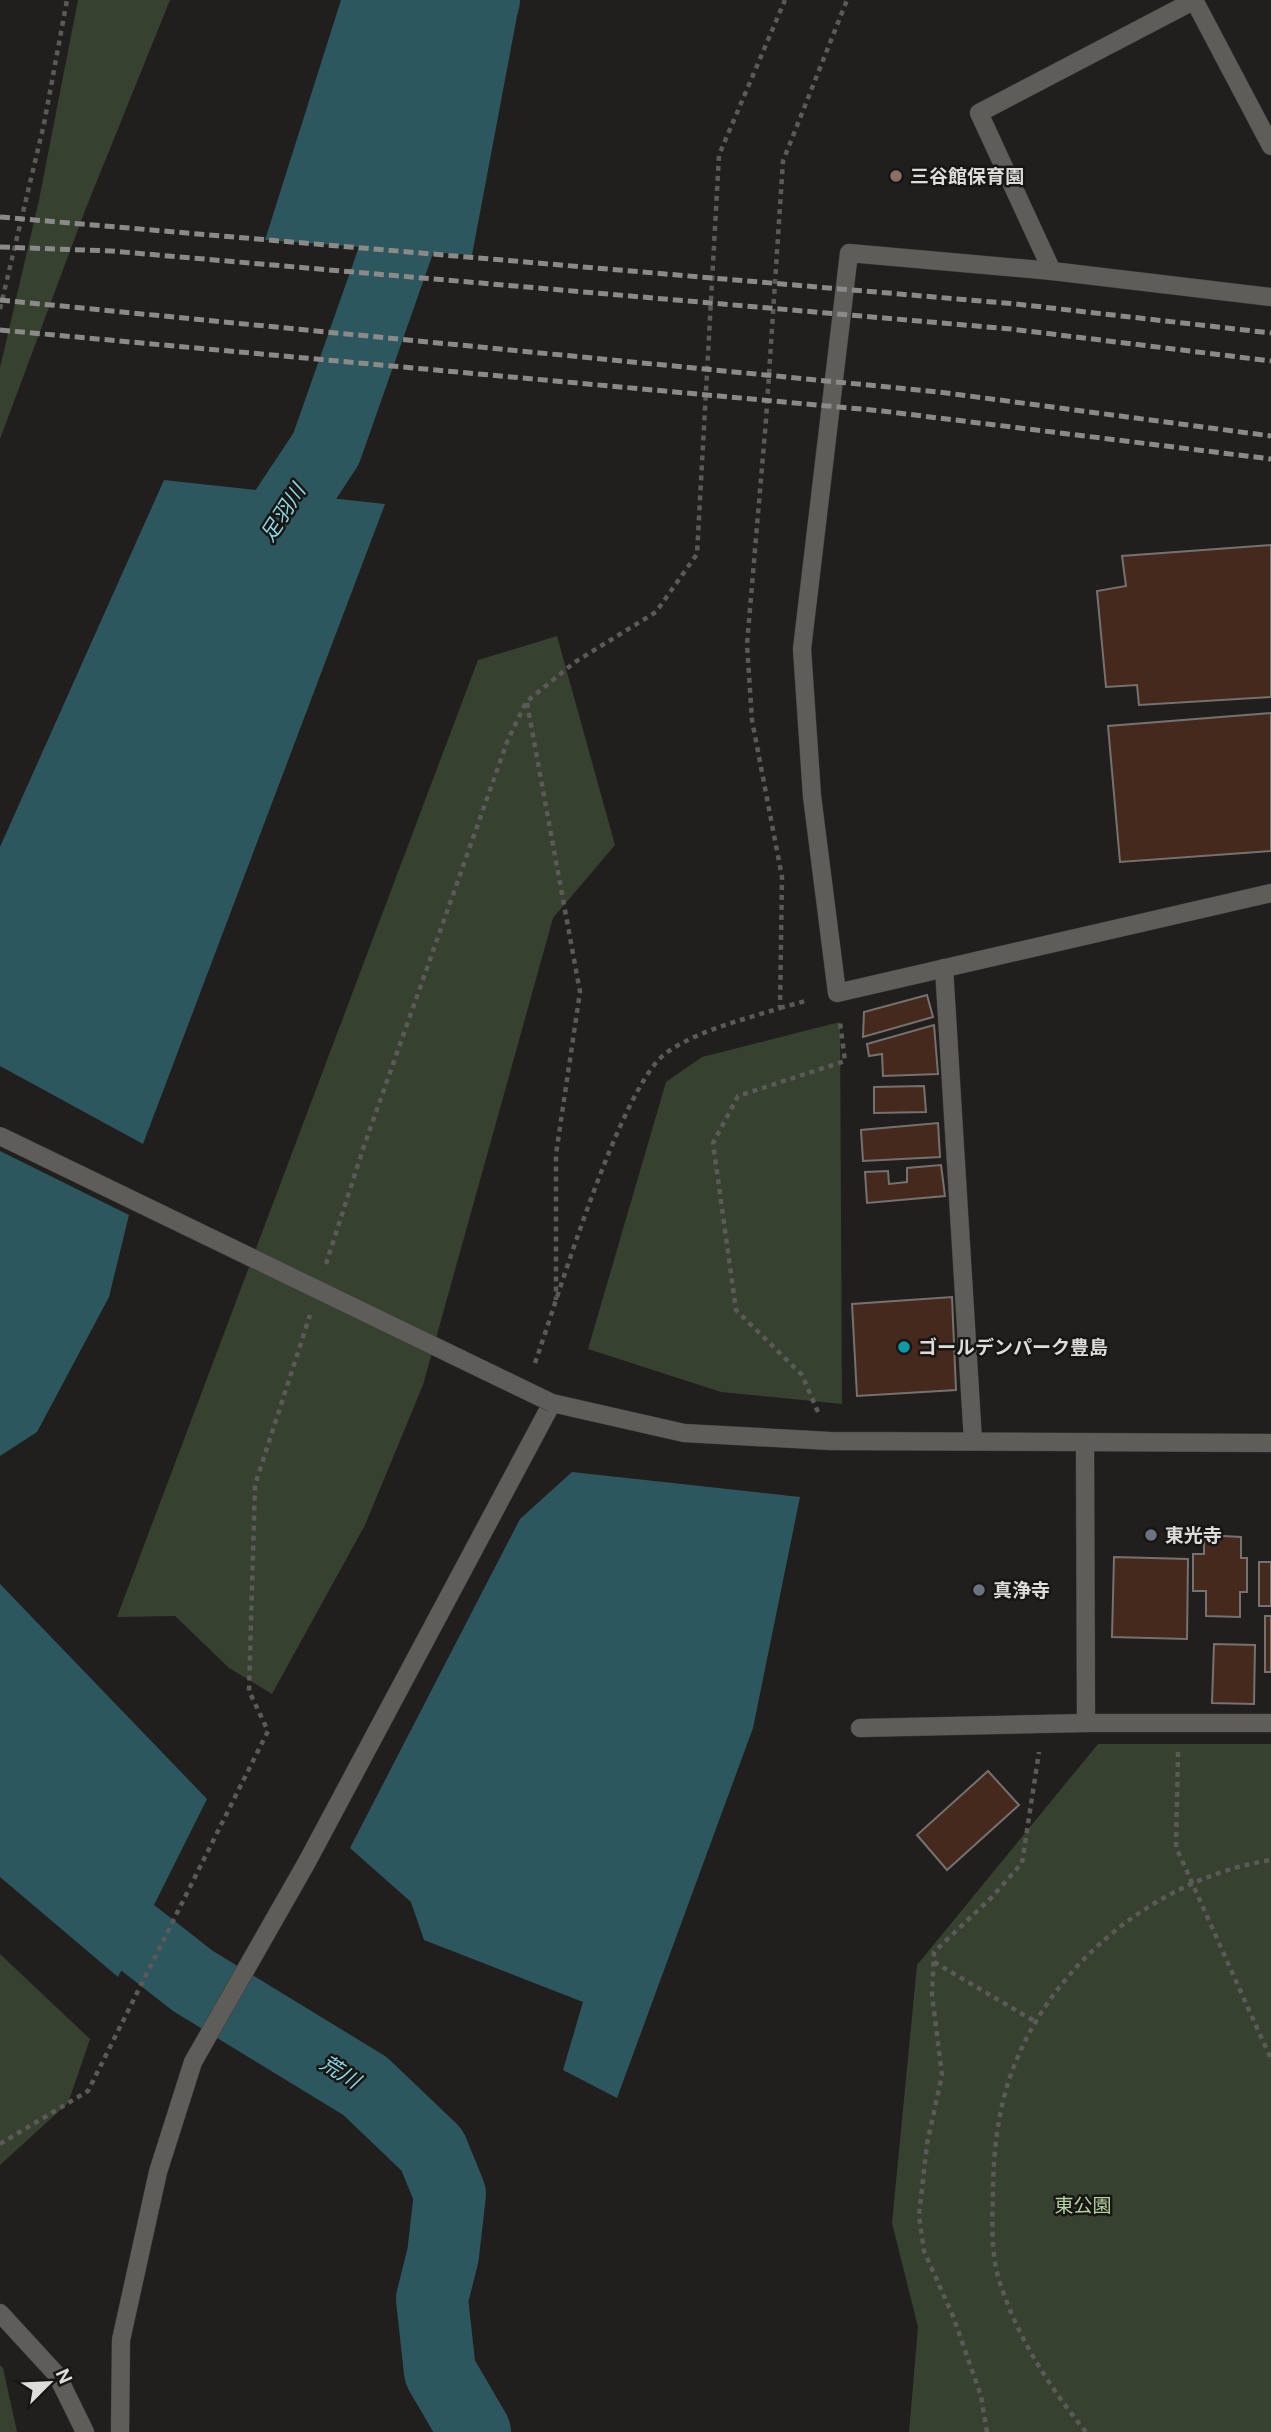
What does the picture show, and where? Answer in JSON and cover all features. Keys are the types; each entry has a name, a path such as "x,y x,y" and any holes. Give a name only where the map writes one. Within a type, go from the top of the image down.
{"street":[{"path":"1052,271 979,113 1194,0 1271,146"},
{"path":"1271,297 1052,271 849,253 802,649 812,796 837,993 1271,893"},
{"path":"944,968 973,1441"},
{"path":"0,1136 552,1404 684,1433 830,1441 1271,1443"},
{"path":"120,2432 121,2340 158,2172 193,2062 307,1863 552,1404"},
{"path":"1085,1442 1086,1723"},
{"path":"860,1728 1086,1723 1271,1724"},
{"path":"0,2313 57,2375 85,2432"}],"path":[{"path":"0,309 44,124 67,0"},
{"path":"322,1276 364,1146 502,755 526,702 575,662 656,612 697,554 719,155 785,0"},
{"path":"535,1363 596,1186 638,1089 664,1054 701,1035 780,1008 782,877 752,720 747,644 766,420 783,161 847,0"},
{"path":"526,702 580,992 556,1154 556,1305"},
{"path":"830,1441 802,1375 736,1310 713,1143 738,1096 845,1061 837,993"},
{"path":"0,2144 88,2091 268,1731 249,1690 255,1486 314,1303"},
{"path":"988,2432 981,2396 953,2316 924,2251 919,2215 927,2144 942,2076 932,1995 934,1952 992,1897 1022,1863 1043,1724"},
{"path":"1178,1744 1176,1847 1271,2059"},
{"path":"1086,2432 1050,2388 1000,2284 992,2229 993,2172 999,2120 1011,2075 1036,2022 1063,1982 1107,1938 1146,1907 1192,1883 1236,1865 1271,1860"},
{"path":"934,1962 1036,2022"}],"green space":[{"path":"78,0 170,0 86,208 0,439 0,368 39,200"},
{"path":"557,636 615,845 553,918 423,1385 365,1525 272,1694 229,1668 175,1616 117,1617 478,660"},
{"path":"840,1022 842,1404 721,1392 588,1349 666,1082 702,1057"},
{"name":"東公園","path":"1098,1744 1271,1744 1271,2432 909,2432 918,2327 892,2223 917,1965"},
{"path":"0,1954 90,2039 68,2103 0,2165"},
{"path":"0,2365 3,2368 17,2432 0,2432"}],"water":[{"path":"341,0 520,0 472,255 265,240"},
{"path":"164,480 385,504 143,1144 0,1066 0,847"},
{"path":"0,1151 129,1215 109,1297 37,1432 0,1456"},
{"path":"572,1472 800,1497 753,1728 617,2098 563,2070 583,2002 424,1940 411,1902 350,1848 520,1519"},
{"path":"0,1584 207,1799 118,1977 0,1877"}],"building":[{"path":"1271,545 1271,697 1139,705 1137,685 1106,687 1097,591 1126,586 1122,556"},
{"path":"1271,713 1271,851 1120,862 1108,726"},
{"path":"927,995 933,1017 863,1037 864,1012"},
{"path":"934,1025 938,1074 883,1076 882,1054 869,1056 867,1044"},
{"path":"924,1086 926,1112 874,1113 874,1087"},
{"path":"938,1123 940,1157 863,1161 861,1130"},
{"path":"941,1165 945,1196 867,1203 865,1172 888,1171 889,1184 907,1182 907,1168"},
{"name":"ゴールデンパーク豊島","path":"952,1297 956,1390 857,1396 852,1304"},
{"path":"1204,1535 1241,1537 1241,1558 1247,1558 1247,1592 1240,1592 1240,1617 1206,1616 1206,1591 1193,1591 1193,1554 1204,1554"},
{"path":"1114,1557 1188,1559 1187,1639 1112,1637"},
{"path":"1259,1562 1271,1562 1271,1606 1259,1606"},
{"path":"1265,1616 1271,1616 1271,1672 1265,1672"},
{"path":"1214,1644 1255,1645 1254,1704 1212,1703"},
{"path":"988,1771 1019,1805 947,1870 917,1835"}],"waterway":[{"name":"足羽川","path":"242,576 326,449 484,0"},
{"name":"荒川","path":"0,1830 193,1981 365,2086 432,2150 450,2194 443,2255 432,2299 440,2372 475,2432"}],"railway":[{"path":"0,217 1016,304 1271,333"},
{"path":"0,247 111,251 1011,329 1271,361"},
{"path":"0,300 939,392 1271,436"},
{"path":"0,330 882,411 1271,459"}],"place":[{"name":"三谷館保育園","path":"896,176"},
{"name":"ゴールデンパーク豊島","path":"904,1347"},
{"name":"東光寺","path":"1151,1535"},
{"name":"真浄寺","path":"979,1590"}]}
